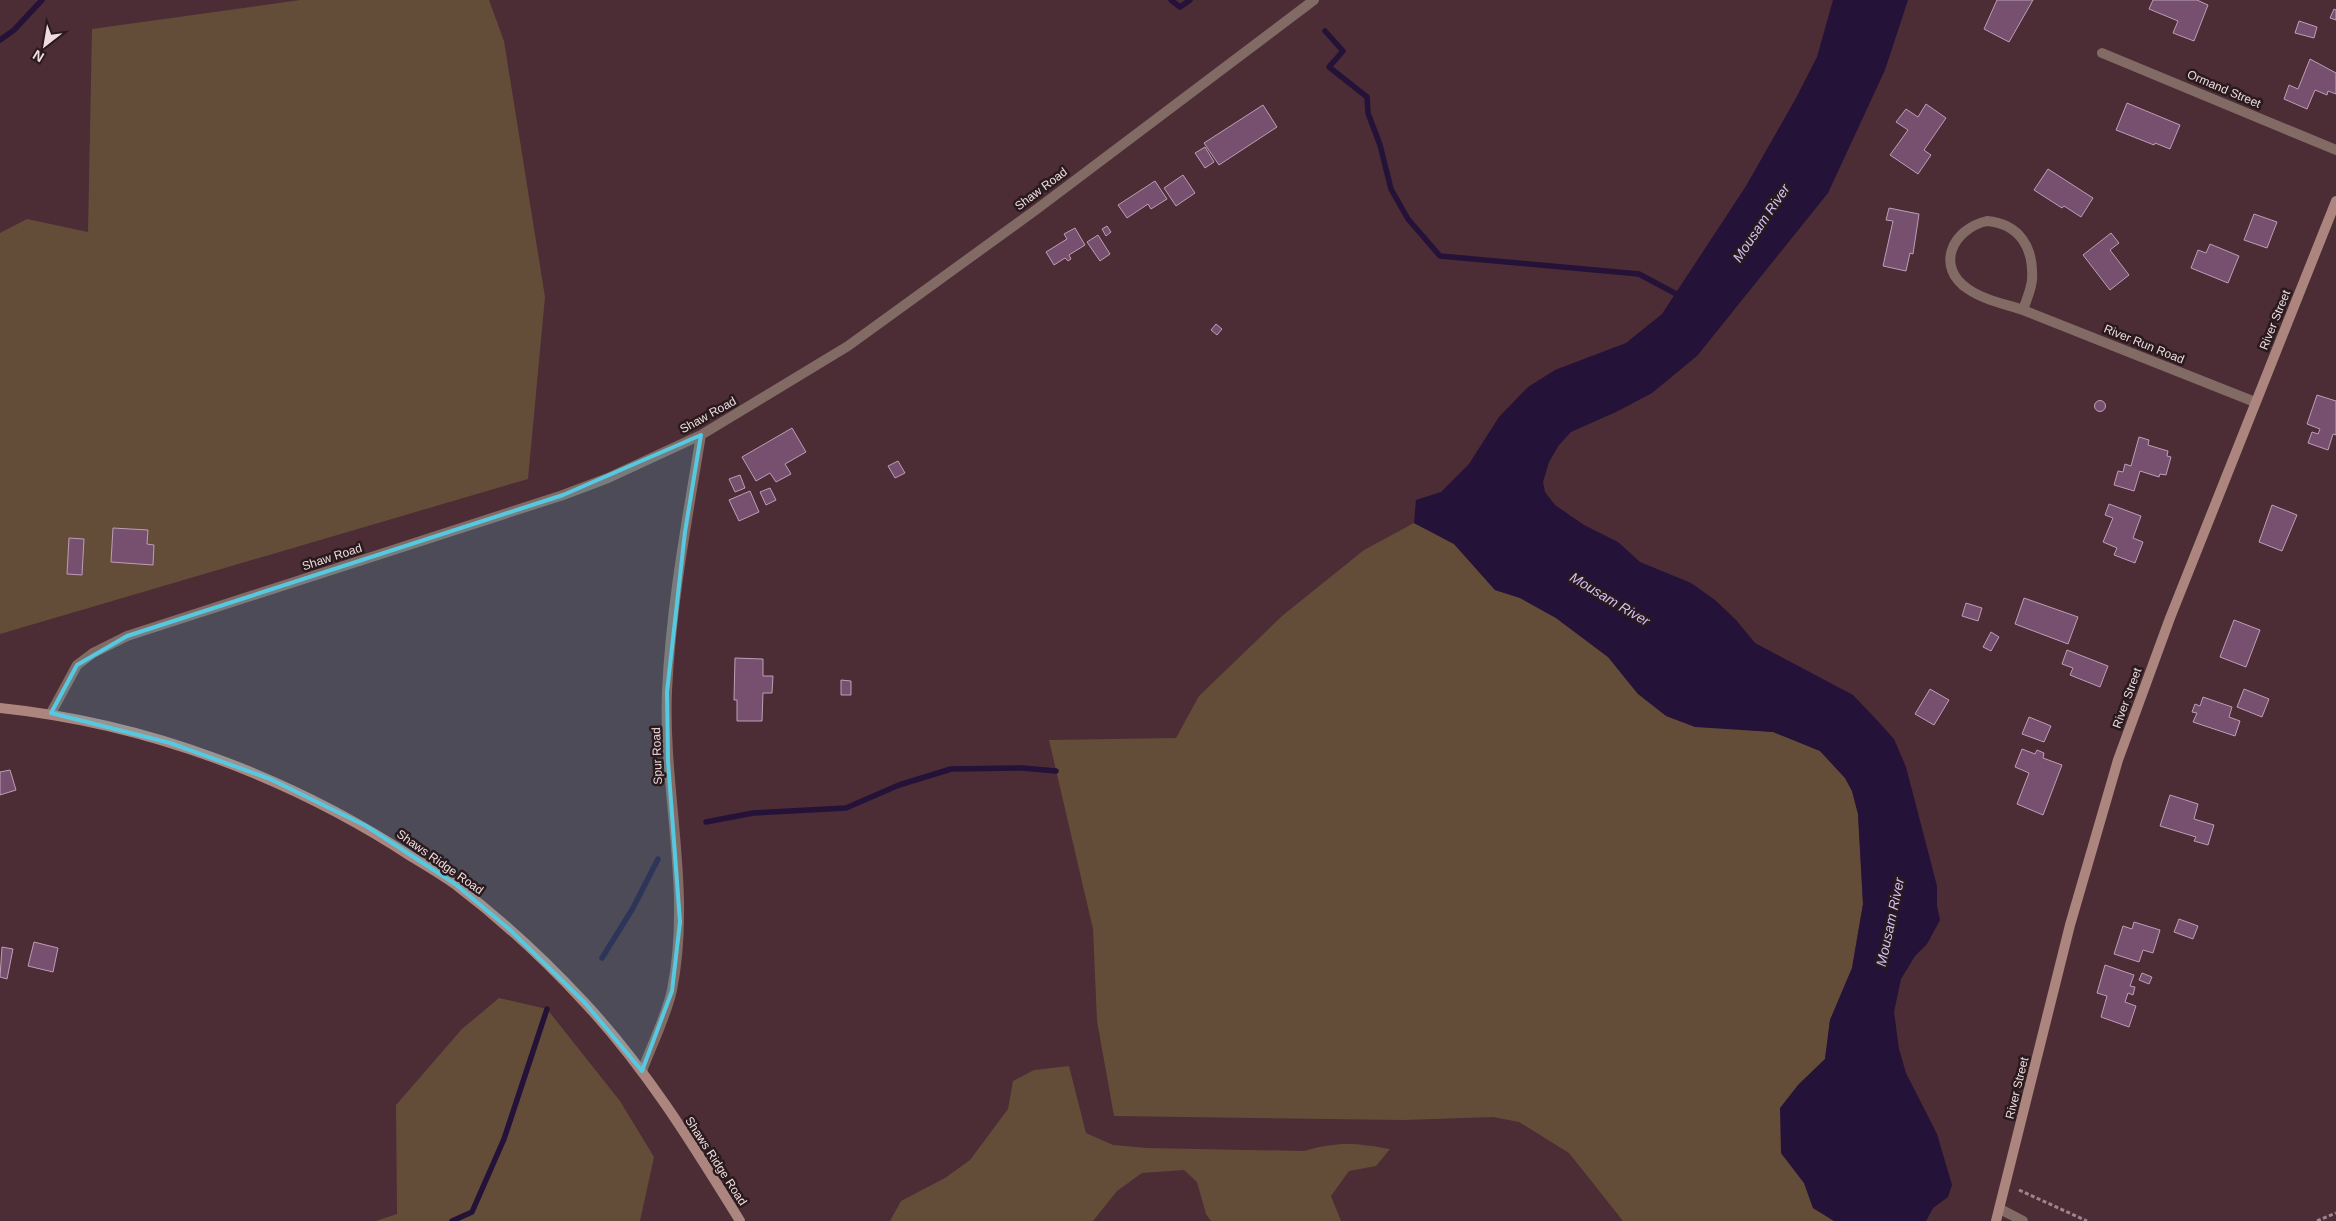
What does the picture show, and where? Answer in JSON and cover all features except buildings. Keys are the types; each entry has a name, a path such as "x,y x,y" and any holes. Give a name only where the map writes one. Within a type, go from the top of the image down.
{"street":[{"name":"Shaw Road","path":"51,713 77,666 92,653 127,636 555,498 608,478 701,435 863,336 1037,209 1314,0"},
{"name":"Ormand Street","path":"2102,53 2336,150"},
{"name":"River Street","path":"1996,1221 2072,916 2118,760 2170,618 2336,201"},
{"name":"River Run Road","path":"2023,310 2032,281 2030,256 2024,239 2017,231 1998,222 1978,223 1961,233 1955,241 1951,257 1958,280 1968,289 1981,296 2023,310 2256,402"},
{"name":"Spur Road","path":"642,1071 672,991 680,922 668,761 667,692 685,532 701,435"},
{"name":"Shaws Ridge Road","path":"0,708 51,713 170,743 270,779 366,826 454,884 509,928 585,1003 642,1071 693,1146 740,1221"},
{"path":"2000,1209 2023,1221"}],"path":[{"path":"2006,1184 2087,1221"},
{"path":"2317,1221 2336,1213"}],"highlighted area":[{"path":"701,435 685,532 667,692 668,761 680,922 672,991 642,1071 585,1003 509,929 455,884 366,826 270,779 170,743 51,713 77,665 127,636 563,495"}],"shaded area":[{"path":"300,0 489,0 504,41 545,297 528,479 0,634 0,233 27,219 88,232 92,29"},
{"path":"1414,523 1454,544 1495,590 1520,598 1556,618 1608,657 1638,694 1738,729 1773,732 1799,742 1820,751 1845,778 1852,791 1858,814 1863,904 1852,968 1830,1020 1825,1059 1798,1085 1781,1153 1804,1183 1813,1208 1834,1221 1623,1221 1569,1153 1519,1122 1493,1117 1404,1120 1114,1116 1097,1021 1093,929 1049,740 1176,738 1199,696 1282,616 1364,550"},
{"path":"499,998 547,1009 620,1101 654,1157 640,1221 376,1221 397,1214 396,1105 462,1029"},
{"path":"1069,1066 1086,1133 1113,1145 1147,1148 1304,1151 1337,1144 1347,1144 1390,1149 1376,1166 1349,1171 1331,1196 1341,1221 1211,1221 1206,1214 1197,1182 1184,1170 1142,1173 1117,1191 1093,1221 890,1221 901,1201 945,1178 970,1160 1008,1109 1013,1081 1034,1070"}],"water":[{"name":"Mousam River","path":"1833,0 1908,0 1885,70 1828,193 1697,356 1652,393 1616,412 1571,432 1559,445 1549,462 1543,482 1545,492 1555,505 1584,525 1618,542 1640,562 1691,583 1715,600 1736,620 1755,643 1853,695 1894,739 1906,767 1937,886 1937,906 1940,920 1927,944 1915,956 1901,979 1894,1012 1899,1049 1906,1073 1937,1134 1952,1185 1948,1197 1933,1208 1926,1221 1834,1221 1813,1208 1804,1183 1781,1153 1780,1108 1798,1085 1825,1059 1830,1020 1852,968 1863,904 1858,814 1852,791 1845,778 1820,751 1773,732 1695,727 1666,716 1638,694 1608,657 1556,618 1520,598 1495,590 1454,544 1414,523 1416,500 1441,492 1469,464 1499,417 1528,387 1555,370 1626,343 1662,314 1746,186 1796,98 1817,57"}],"waterway":[{"path":"0,40 14,30 42,0"},
{"path":"1171,0 1180,7 1190,0"},
{"path":"1325,31 1343,51 1329,67 1367,97 1368,113 1380,145 1391,189 1408,219 1440,256 1639,274 1682,297"},
{"path":"706,822 753,813 846,808 899,785 951,769 1022,768 1056,771"},
{"path":"602,958 633,908 658,859"},
{"path":"452,1221 472,1212 504,1139 547,1009"}]}
